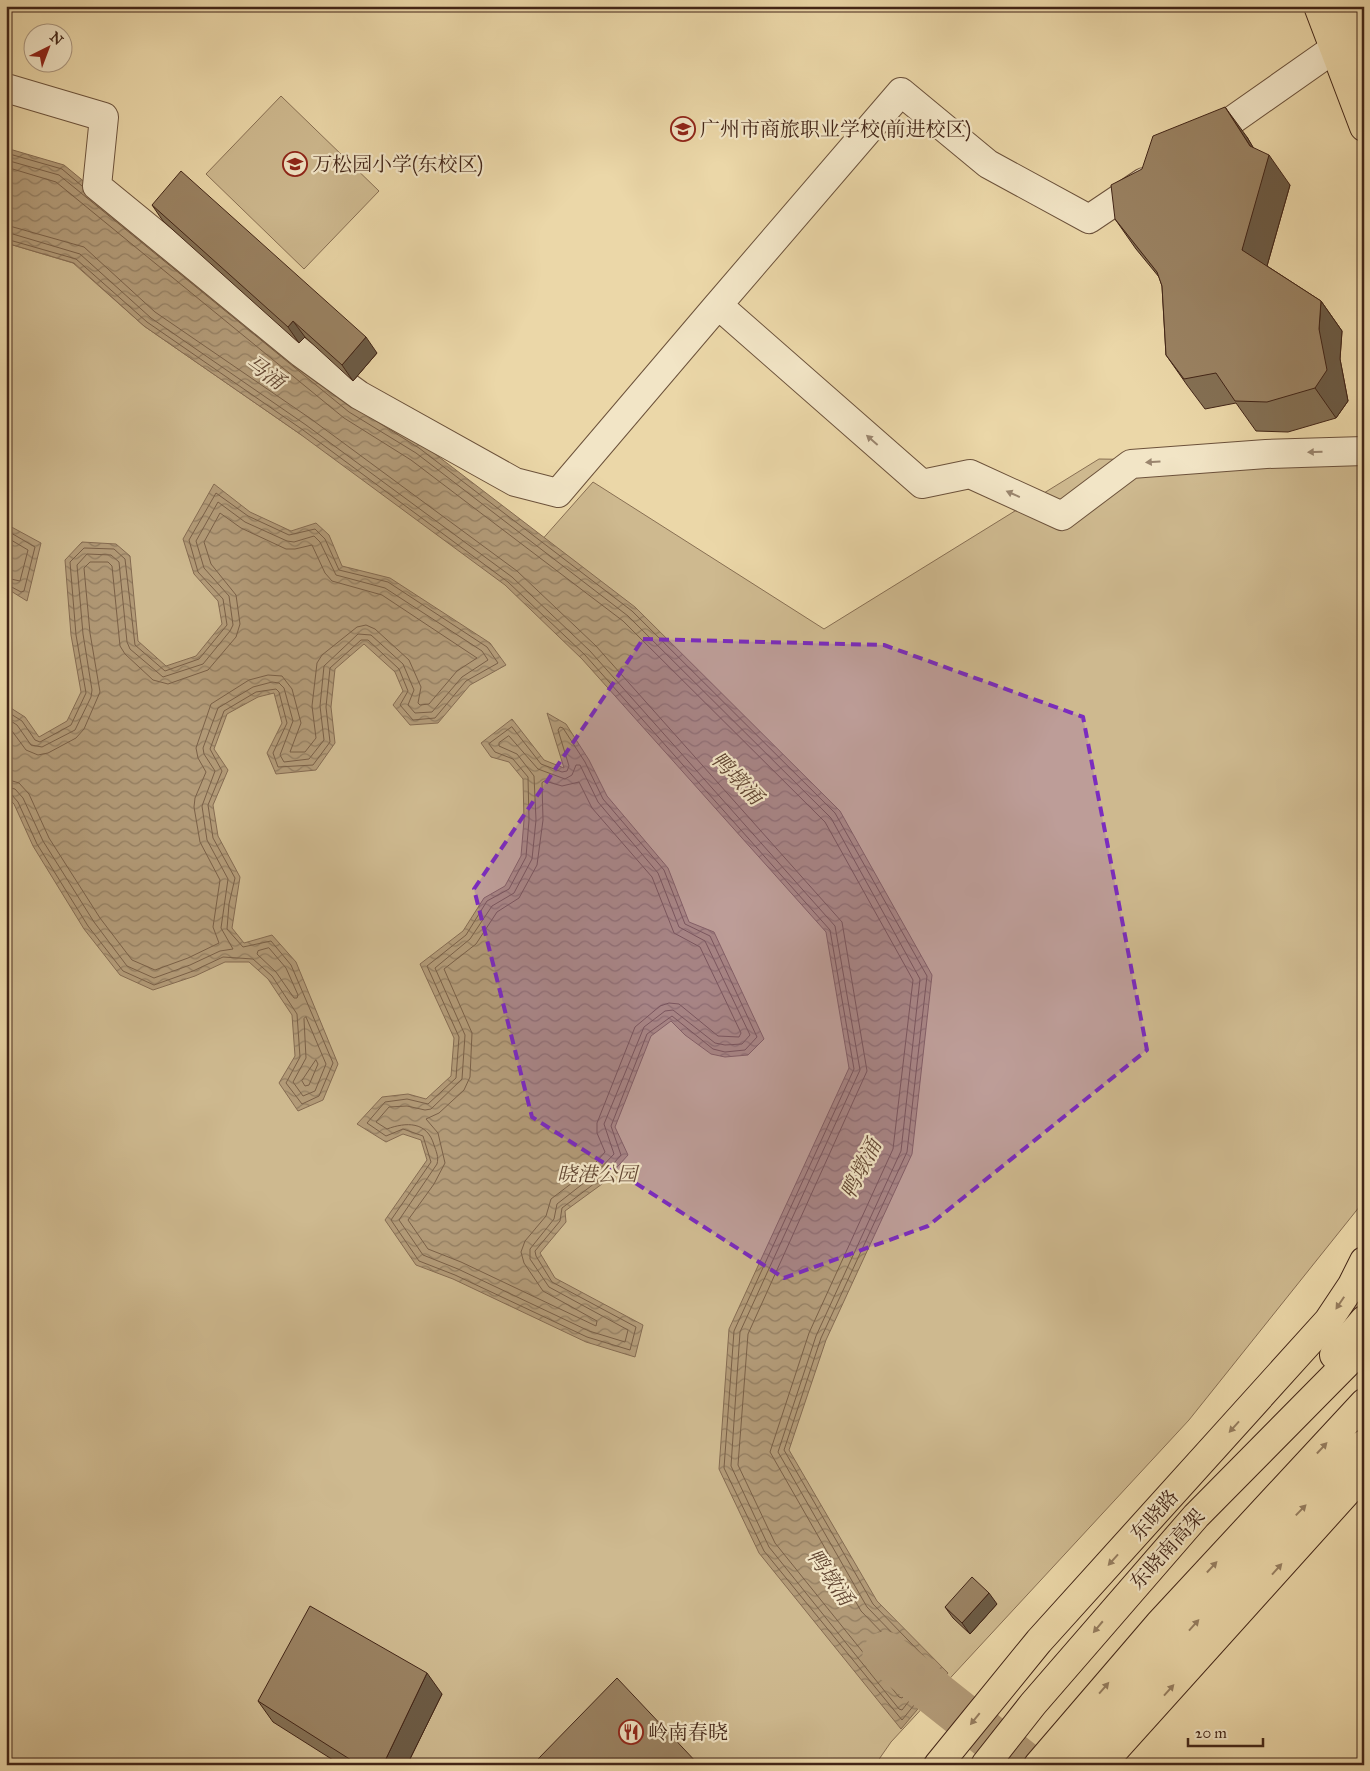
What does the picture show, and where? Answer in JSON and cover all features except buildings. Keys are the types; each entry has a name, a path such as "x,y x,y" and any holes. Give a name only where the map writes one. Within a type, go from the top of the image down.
{"main road":[{"path":"1318,6 1364,126"},
{"path":"1342,6 1364,62"},
{"name":"东晓路","path":"938,1765 1039,1641 1322,1328 1352,1285 1364,1261"},
{"path":"1196,1516 1364,1320"},
{"name":"东晓南高架","path":"985,1765 1033,1704 1196,1516 1364,1346"},
{"path":"1038,1765 1159,1624 1364,1404"},
{"path":"1068,1765 1256,1557 1364,1444"},
{"path":"1110,1761 1364,1473"}],"street":[{"path":"1186,153 1335,48"},
{"path":"6,88 104,117 97,186 301,353 352,389 515,482 558,493 900,92 988,164 1089,219 1162,170"},
{"path":"718,305 922,484 970,474 1062,516 1132,464 1266,454 1364,450"}],"highlighted area":[{"path":"643,639 884,645 1083,717 1147,1050 928,1226 784,1278 532,1117 474,889"}],"green space":[{"path":"281,96 379,191 304,269 206,174"},
{"name":"晓港公园","path":"6,243 73,263 144,326 300,434 524,560 593,482 824,629 1099,459 1364,463 1364,1201 1189,1420 891,1742 875,1765 6,1765"}],"water":[{"name":"马涌","path":"6,148 64,165 261,327 422,444 635,607 840,811 932,975 912,1154 826,1340 789,1450 877,1601 948,1673 901,1729 759,1553 719,1469 729,1329 849,1068 826,932 582,659 505,585 300,434 144,326 74,263 6,243"},
{"path":"214,484 250,512 291,531 316,523 329,535 342,566 390,578 490,643 506,665 470,685 438,723 410,725 393,705 403,691 395,672 364,644 335,669 331,707 335,743 316,770 276,774 267,753 282,723 274,693 258,697 227,714 214,749 228,770 213,805 218,836 240,877 232,928 244,943 272,935 296,962 338,1064 323,1100 298,1111 279,1083 295,1056 292,1015 268,979 249,962 225,962 195,976 153,990 120,975 84,929 33,846 14,804 6,796 6,705 25,717 39,737 67,721 81,692 71,635 65,560 82,542 116,544 130,556 138,641 166,666 196,656 222,624 218,601 194,574 183,539"},
{"path":"6,524 41,543 27,601 6,588"},
{"path":"547,713 566,724 589,760 607,796 668,868 689,922 714,932 764,1039 748,1055 725,1057 711,1054 685,1035 671,1021 651,1036 615,1127 628,1155 602,1184 565,1211 566,1222 540,1253 555,1278 643,1325 635,1357 586,1342 453,1279 416,1265 385,1220 427,1160 421,1140 403,1134 386,1142 357,1124 382,1097 408,1094 426,1099 451,1076 454,1038 420,964 463,931 484,898 505,886 521,856 524,820 523,779 509,762 491,757 481,743 512,719 544,760 564,768"}],"waterway":[{"name":"鸭墩涌","path":"885,1654 1025,1765"}],"place":[{"name":"广州市商旅职业学校(前进校区)","path":"683,129"},
{"name":"万松园小学(东校区)","path":"295,164"},
{"name":"岭南春晓","path":"631,1732"}]}
